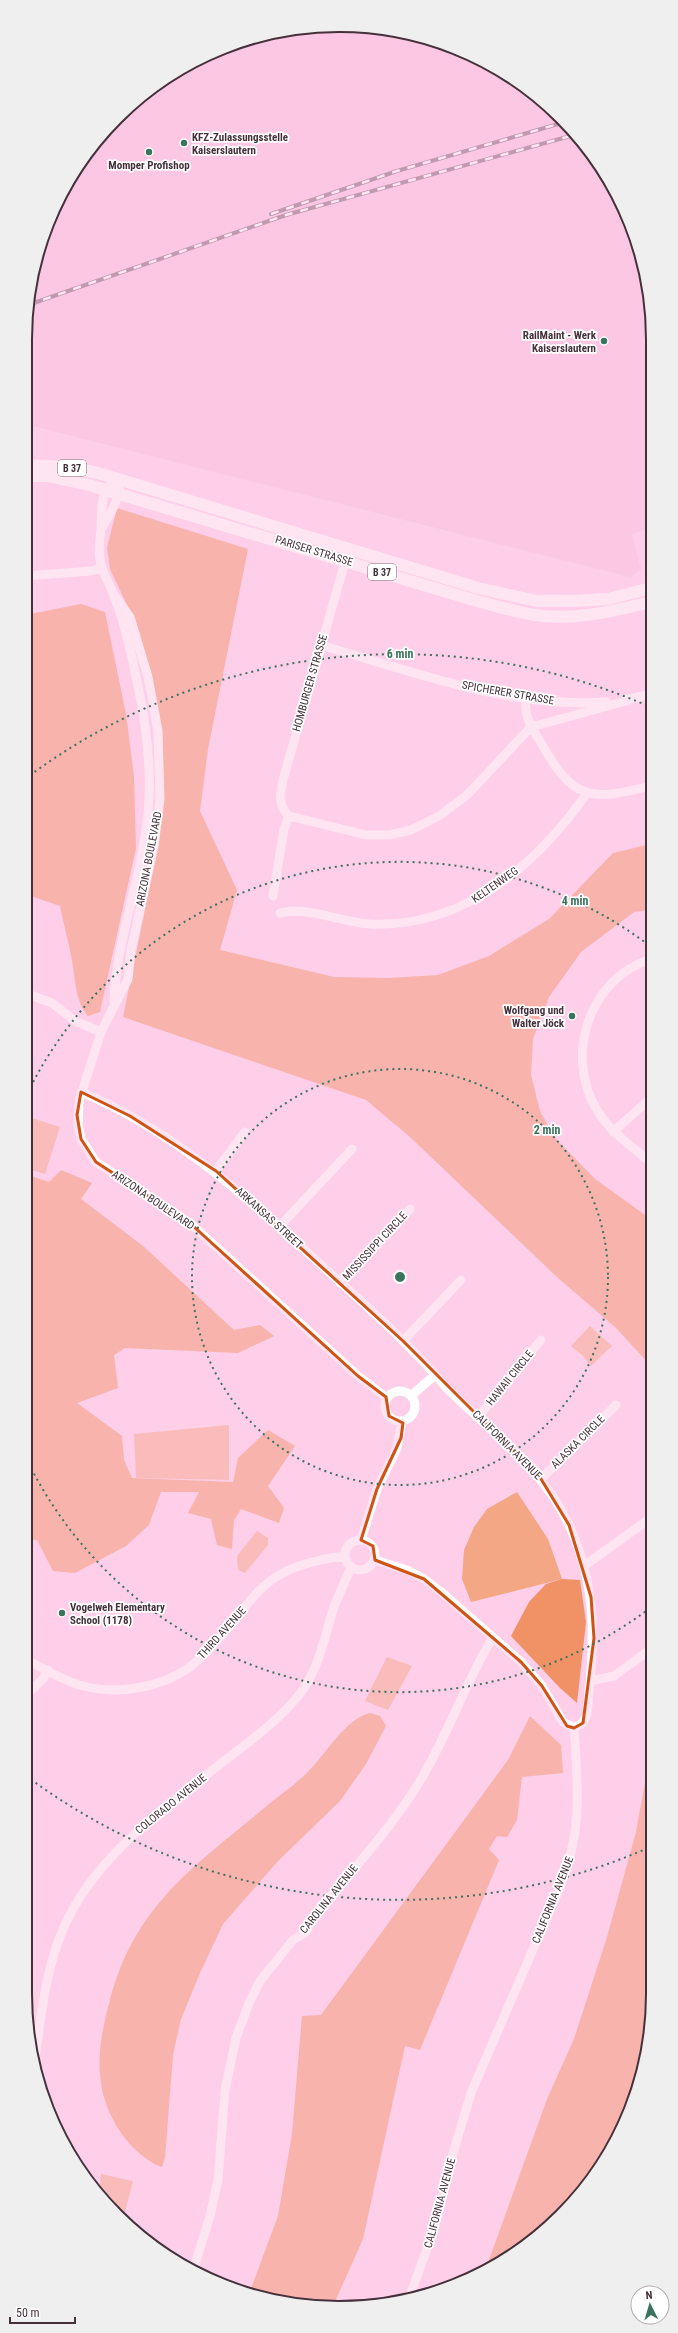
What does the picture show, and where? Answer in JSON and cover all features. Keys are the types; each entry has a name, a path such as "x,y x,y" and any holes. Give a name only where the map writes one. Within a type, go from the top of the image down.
{"main road":[{"name":"PARISER STRASSE","path":"32,465 68,467 119,479 478,588 536,601 608,599 646,589"},
{"name":"PARISER STRASSE","path":"32,476 67,479 112,491 477,601 535,615 575,616 610,612 646,603"}],"street":[{"name":"ARIZONA BOULEVARD","path":"114,1006 115,975 146,832 149,804 146,730 139,689 114,596 102,568 99,549 101,529 111,511 112,491 119,479"},
{"name":"HOMBURGER STRASSE","path":"289,816 282,805 280,791 320,645 349,548"},
{"path":"32,575 91,571 102,568"},
{"name":"ARIZONA BOULEVARD","path":"114,596 130,617 148,677 158,724 160,799 154,846 131,950 128,979 101,1032 81,1092 78,1109 79,1131 88,1152 96,1162 192,1225 358,1376 387,1398"},
{"name":"SPICHERER STRASSE","path":"320,645 475,689 526,698 571,703 630,700"},
{"name":"SPICHERER STRASSE","path":"532,727 646,695"},
{"path":"526,698 526,714 532,727 562,777 587,793 611,796 646,787"},
{"path":"273,896 284,829 289,816 366,836 389,835 411,830 439,816 467,795 532,727"},
{"path":"148,762 152,767 160,768"},
{"name":"KELTENWEG","path":"280,913 297,911 354,922 377,924 427,918 463,906 497,886 529,860 587,793"},
{"path":"646,961 632,968 610,984 595,1005 585,1033 582,1058 586,1084 596,1110 613,1132 646,1158"},
{"path":"32,996 52,1003 75,1021 101,1032"},
{"name":"ARKANSAS STREET","path":"81,1092 130,1116 216,1171 403,1341 435,1375"},
{"path":"613,1132 646,1103"},
{"path":"216,1171 246,1132"},
{"path":"279,1227 352,1148"},
{"name":"MISSISSIPPI CIRCLE","path":"340,1283 410,1209"},
{"path":"403,1341 461,1280"},
{"name":"HAWAII CIRCLE","path":"478,1416 541,1340"},
{"path":"411,1396 435,1375"},
{"name":"CALIFORNIA AVENUE","path":"411,2292 432,2236 454,2150 471,2093 560,1887 572,1852 578,1804 574,1728 583,1723 586,1719 590,1681 593,1616 584,1566 569,1525 541,1479 435,1375"},
{"path":"401,1391 411,1396 415,1403 414,1411 409,1418 402,1421 393,1419 386,1412 387,1398 393,1393 401,1391"},
{"name":"ALASKA CIRCLE","path":"541,1479 616,1405"},
{"path":"361,1540 377,1489 398,1448 402,1421"},
{"path":"584,1566 646,1520"},
{"path":"361,1540 373,1546 375,1560 365,1570 351,1568 345,1556 349,1544 361,1540"},
{"name":"THIRD AVENUE","path":"32,1662 74,1683 102,1689 139,1688 165,1681 190,1668 202,1657 252,1599 275,1578 309,1563 345,1556"},
{"path":"375,1560 394,1564 424,1579 493,1637 532,1673 551,1699 563,1722 574,1728"},
{"name":"COLORADO AVENUE","path":"37,2044 41,2016 56,1949 71,1914 86,1887 127,1840 276,1719 299,1695 315,1668 334,1608 351,1568"},
{"name":"CAROLINA AVENUE","path":"195,2265 210,2216 218,2180 228,2070 249,2003 260,1981 274,1962 293,1940 306,1932 313,1917 378,1840 420,1781 446,1732 477,1663 493,1637"},
{"path":"590,1681 614,1676 646,1652"},
{"path":"32,1689 42,1679 48,1670"}],"highlighted area":[{"path":"81,1092 130,1116 216,1171 403,1341 541,1479 569,1525 591,1597 594,1638 583,1723 574,1728 567,1726 542,1686 521,1662 424,1579 375,1560 373,1546 361,1540 377,1489 401,1438 403,1423 389,1416 386,1397 358,1376 192,1225 96,1162 81,1139 77,1115"}],"shaded area":[{"name":"RailMaint - Werk Kaiserslautern","path":"339,32 359,33 418,42 438,48 475,64 526,95 570,137 594,168 623,222 636,260 643,299 646,339 646,530 632,534 641,569 630,577 32,426 33,319 42,260 48,240 64,203 73,185 95,152 137,108 152,95 186,73 222,55 240,48 260,42 299,35"},
{"path":"117,508 248,549 208,749 200,811 237,890 220,950 334,977 389,978 438,975 489,956 549,919 613,853 646,845 646,911 634,912 581,952 549,997 533,1039 531,1075 540,1111 554,1137 595,1179 646,1216 646,1361 615,1327 558,1278 410,1137 366,1100 123,1017 156,856 161,739 135,622 110,569 107,548"},
{"path":"81,604 105,612 126,714 134,777 136,848 100,1012 88,1016 81,1005 77,993 60,906 32,896 32,614"},
{"path":"32,1118 60,1127 45,1174 32,1170"},
{"path":"61,1170 92,1183 81,1199 143,1246 234,1330 260,1325 274,1336 238,1353 125,1348 114,1355 118,1388 77,1403 122,1436 124,1460 132,1478 233,1482 238,1458 268,1430 295,1446 268,1486 284,1508 279,1523 241,1509 234,1520 232,1549 217,1545 211,1519 188,1513 199,1492 161,1492 149,1525 126,1546 75,1573 53,1571 37,1540 32,1540 32,1176 49,1182"},
{"path":"590,1326 612,1346 591,1366 584,1357 571,1346"},
{"path":"229,1425 229,1480 136,1478 134,1434"},
{"path":"517,1492 548,1539 562,1579 471,1602 462,1579 464,1550 474,1527 487,1509"},
{"path":"257,1531 268,1538 268,1545 245,1573 238,1570 237,1556"},
{"path":"562,1579 580,1580 586,1622 577,1703 560,1688 511,1636 529,1602 546,1584"},
{"path":"387,1657 412,1666 388,1710 365,1701"},
{"path":"370,1713 380,1716 386,1726 366,1764 340,1801 278,1861 223,1924 200,1973 181,2019 173,2055 165,2157 162,2167 151,2162 131,2146 123,2136 105,2101 100,2077 102,2033 110,2000 121,1967 135,1937 152,1912 171,1889 193,1868 216,1847 315,1765 344,1729 361,1716"},
{"path":"530,1716 561,1745 563,1773 522,1777 517,1820 507,1837 497,1836 489,1849 499,1860 420,2050 405,2046 363,2239 335,2301 299,2298 251,2288 278,2216 292,2134 302,2016 321,2015 508,1760"},
{"path":"646,1777 645,2014 640,2054 630,2093 605,2148 583,2181 556,2211 526,2238 488,2262 547,2099 574,2039 607,1937 636,1832"},
{"path":"101,2174 133,2181 125,2213 108,2196 100,2186"}],"railway":[{"path":"271,214 397,171 558,124"},
{"path":"35,303 286,215 569,136"}],"place":[{"name":"KFZ-Zulassungsstelle Kaiserslautern","path":"184,143"},
{"name":"Momper Profishop","path":"149,152"},
{"name":"RailMaint - Werk Kaiserslautern","path":"604,341"},
{"name":"Wolfgang und Walter Jöck","path":"572,1016"},
{"name":"Vogelweh Elementary School (1178)","path":"62,1613"}]}
